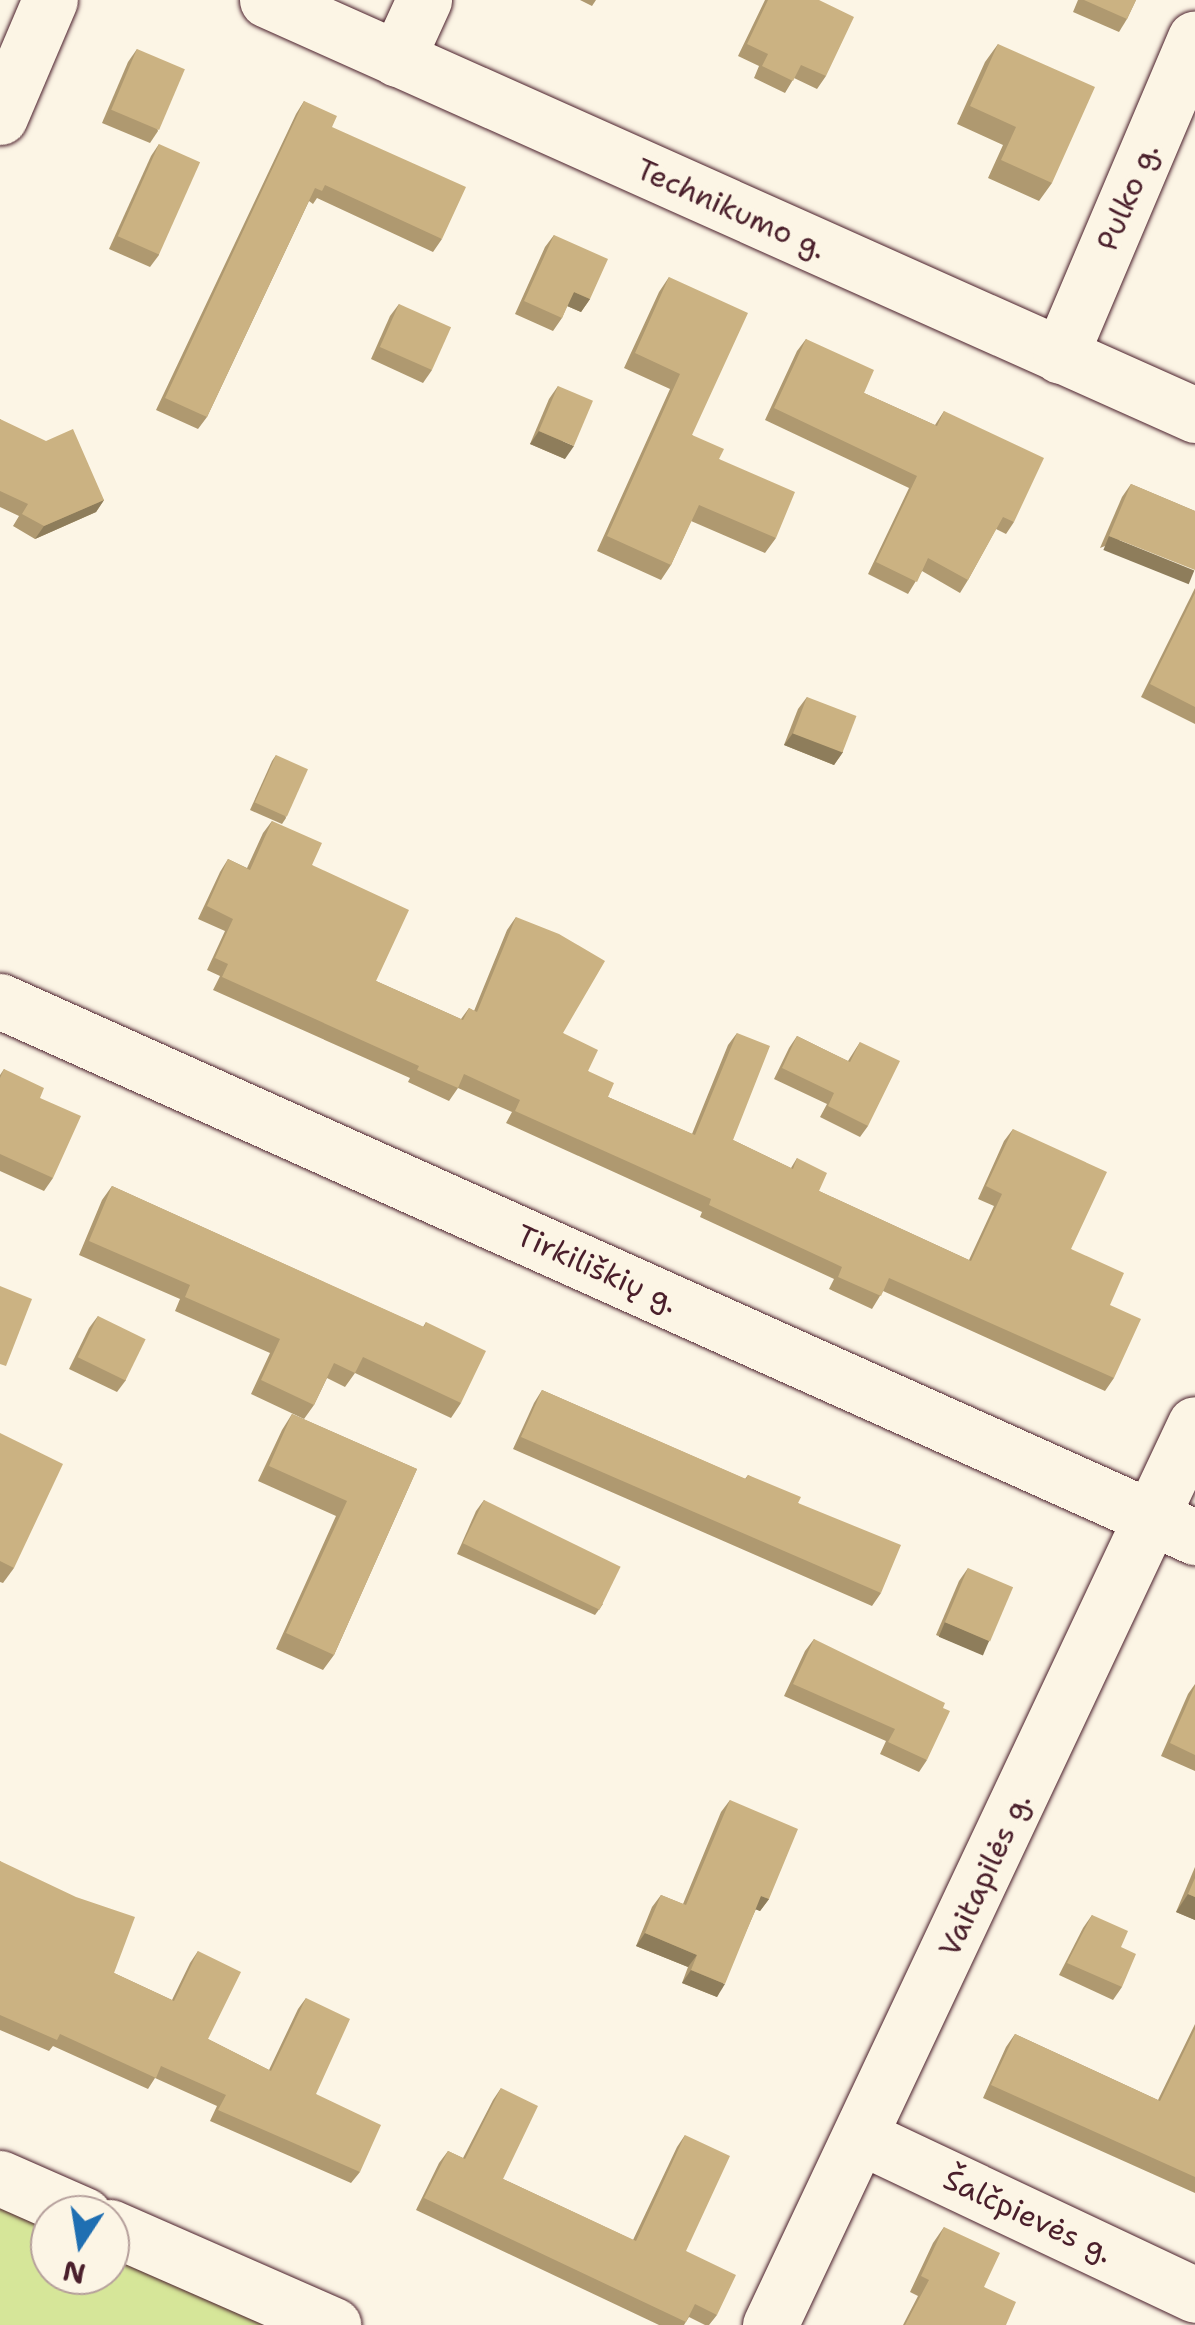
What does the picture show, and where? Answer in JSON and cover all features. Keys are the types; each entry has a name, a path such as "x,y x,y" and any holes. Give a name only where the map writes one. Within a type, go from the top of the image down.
{"street":[{"path":"0,117 50,0"},
{"name":"Technikumo g.","path":"267,0 1195,415"},
{"path":"397,59 424,0"},
{"name":"Pulko g.","path":"1060,356 1195,38"},
{"name":"Tirkiliškių g.","path":"0,1001 1174,1528"},
{"name":"Vaitapilės g.","path":"770,2325 1174,1528 1195,1424"},
{"name":"Šalčpievės g.","path":"862,2137 1195,2294"},
{"path":"0,2178 39,2195"},
{"path":"130,2236 333,2325"}],"green space":[{"path":"0,2200 30,2213 30,2295 130,2295 130,2258 277,2325 0,2325"}],"building":[{"path":"768,0 819,0 854,17 826,76 801,65 793,81 762,66 768,54 747,44"},
{"path":"1084,0 1136,0 1127,19"},
{"path":"998,44 1095,87 1052,183 1001,160 1016,127 970,106"},
{"path":"137,49 185,69 159,130 111,110"},
{"path":"304,101 337,116 332,127 466,187 442,239 325,185 322,191 315,188 207,417 165,398"},
{"path":"159,144 200,162 159,255 118,236"},
{"path":"554,235 608,259 590,299 574,292 562,318 524,301"},
{"path":"669,277 748,313 692,435 724,449 719,459 795,492 776,538 699,505 671,565 607,536 680,374 635,353"},
{"path":"399,304 451,327 432,370 380,347"},
{"path":"806,339 874,370 864,393 937,426 944,411 1044,458 1014,522 1003,517 968,580 928,558 917,582 876,562 917,476 774,408"},
{"path":"558,386 593,401 574,446 539,431"},
{"path":"0,419 46,441 73,429 104,500 44,526 22,514 28,504 0,491"},
{"path":"1131,484 1195,511 1195,570 1109,536"},
{"path":"1195,593 1195,707 1150,684"},
{"path":"807,697 856,716 843,752 793,733"},
{"path":"276,755 308,769 287,817 255,803"},
{"path":"272,821 322,843 312,865 409,910 376,981 463,1020 469,1008 477,1012 516,917 559,934 605,961 563,1033 598,1050 588,1071 614,1083 608,1097 695,1135 737,1033 770,1046 733,1140 793,1169 797,1158 827,1173 819,1191 971,1261 1002,1194 986,1186 1013,1129 1107,1172 1071,1249 1124,1273 1110,1305 1141,1319 1114,1378 889,1278 881,1296 838,1277 842,1267 709,1205 711,1199 515,1111 520,1100 464,1074 458,1088 417,1070 419,1066 222,977 228,964 215,958 233,919 207,906 228,859 250,870"},
{"path":"797,1036 850,1062 860,1042 900,1061 868,1126 828,1106 834,1093 782,1068"},
{"path":"4,1069 44,1088 40,1098 81,1116 53,1178 0,1154 0,1078"},
{"path":"112,1186 424,1327 426,1322 486,1351 461,1403 363,1357 355,1373 334,1363 314,1405 261,1380 280,1339 185,1297 190,1285 89,1241"},
{"path":"0,1286 32,1299 6,1366 0,1364"},
{"path":"98,1316 146,1339 125,1381 78,1357"},
{"path":"542,1390 746,1479 748,1475 801,1497 798,1503 901,1545 881,1593 521,1437"},
{"path":"292,1414 417,1469 334,1655 286,1633 347,1501 269,1466"},
{"path":"0,1433 63,1464 14,1568 0,1561"},
{"path":"484,1500 621,1567 600,1610 463,1543"},
{"path":"968,1568 1013,1587 990,1641 945,1622"},
{"path":"814,1639 945,1703 943,1708 950,1711 927,1760 888,1742 895,1729 793,1684"},
{"path":"1195,1686 1195,1755 1170,1743"},
{"path":"730,1800 798,1829 769,1899 761,1896 725,1984 691,1970 697,1955 645,1933 661,1895 686,1905"},
{"path":"0,1861 76,1897 135,1917 114,1973 174,2001 198,1951 241,1972 208,2039 271,2071 306,1998 350,2019 316,2094 381,2125 360,2172 218,2110 226,2095 161,2066 156,2078 60,2034 57,2040 0,2015"},
{"path":"1195,1878 1195,1897 1188,1894"},
{"path":"1092,1915 1128,1931 1121,1947 1136,1954 1122,1987 1067,1963"},
{"path":"1195,2029 1195,2177 991,2085 1015,2034 1160,2101"},
{"path":"501,2088 538,2106 503,2179 636,2241 685,2135 730,2156 686,2251 736,2275 717,2315 695,2304 686,2322 424,2198 448,2151 465,2159"},
{"path":"944,2227 1000,2253 984,2287 1016,2302 1006,2325 905,2325 929,2280 921,2276"}]}
